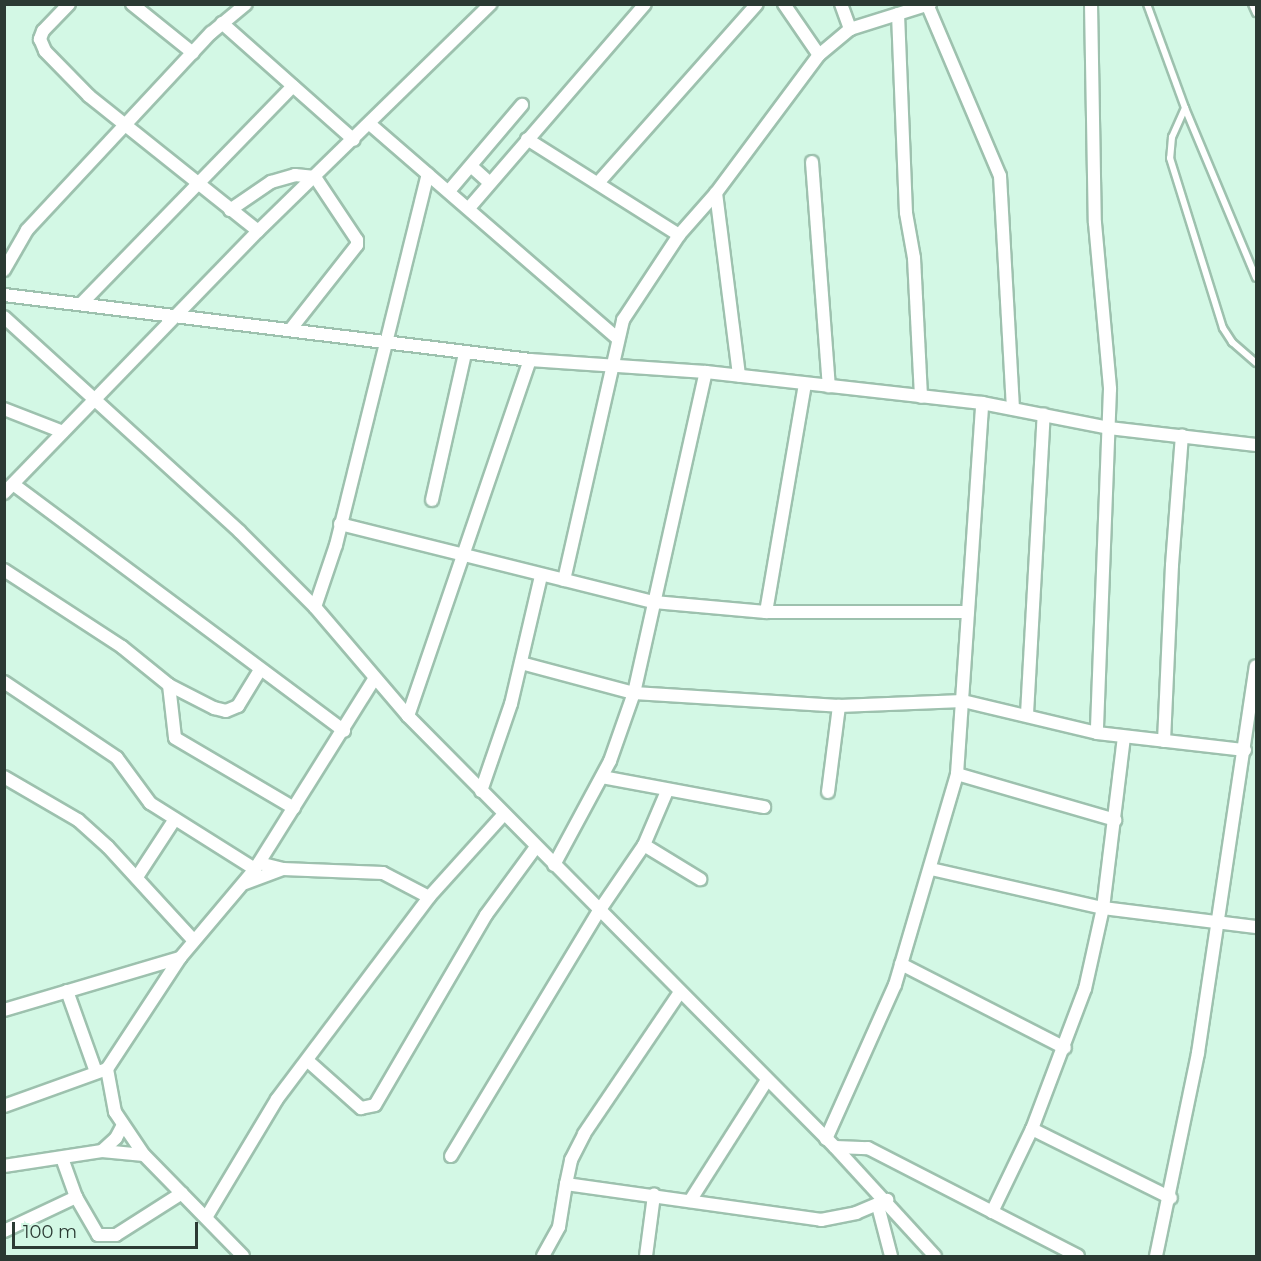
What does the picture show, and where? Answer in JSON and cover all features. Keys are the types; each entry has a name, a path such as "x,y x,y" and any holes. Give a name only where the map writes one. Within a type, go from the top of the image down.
{"street":[{"path":"69,4 43,31 41,46 89,96 258,231"},
{"path":"132,4 193,53"},
{"path":"469,208 645,4"},
{"path":"598,183 757,4"},
{"path":"784,4 819,55"},
{"path":"841,4 850,29"},
{"path":"1091,4 1095,223 1110,389 1097,733"},
{"path":"4,270 27,230 222,23 245,5"},
{"path":"564,580 614,367 617,338 630,307 679,235 716,193 819,55 850,29 928,5 1000,176 1013,409"},
{"path":"344,731 9,488 258,231 354,140 483,7"},
{"path":"898,14 906,213 914,258 921,397"},
{"path":"222,23 354,140"},
{"path":"83,302 293,86"},
{"path":"449,191 522,105"},
{"path":"370,124 617,338"},
{"path":"527,140 679,235"},
{"path":"812,162 829,386"},
{"path":"471,166 490,183"},
{"path":"315,607 340,524 387,344 428,174"},
{"path":"230,210 271,182 295,175 315,177"},
{"path":"290,330 357,245 315,177"},
{"path":"716,193 739,376"},
{"path":"4,295 83,302 465,353 614,367 706,372 982,403 1109,428 1257,445"},
{"path":"4,316 96,398 315,607 374,679 408,716 830,1143 935,1257"},
{"path":"432,500 465,353"},
{"path":"408,716 466,558 530,360"},
{"path":"554,865 602,777 634,693 706,372"},
{"path":"766,612 805,384"},
{"path":"830,1143 901,964 931,869 957,774 982,403"},
{"path":"4,409 63,432"},
{"path":"1027,714 1044,414"},
{"path":"1164,741 1172,565 1182,435"},
{"path":"340,524 466,558 654,602 766,612 967,612"},
{"path":"4,570 122,647 169,685 226,711 238,706 260,670"},
{"path":"481,791 506,722 541,576"},
{"path":"521,663 634,693 839,706 963,701 1027,714 1097,733 1245,750"},
{"path":"1156,1257 1171,1198 1198,1053 1257,666"},
{"path":"6,1107 101,1071 180,958 257,866 344,731 374,679"},
{"path":"4,682 117,758 144,798 175,819 257,866 383,873 429,897"},
{"path":"169,685 175,738 294,808"},
{"path":"828,792 839,706"},
{"path":"992,1212 1032,1129 1065,1048 1085,989 1102,908 1124,737"},
{"path":"957,774 1115,820"},
{"path":"4,777 78,820 136,877 194,941"},
{"path":"602,777 667,791 764,807"},
{"path":"451,1155 599,911 644,845 667,791"},
{"path":"207,1216 254,1134 429,897 504,814"},
{"path":"136,877 175,819"},
{"path":"644,845 700,879"},
{"path":"309,1061 361,1108 375,1105 486,915 536,847"},
{"path":"244,883 283,868"},
{"path":"931,869 1102,908 1257,927"},
{"path":"4,1010 180,958"},
{"path":"901,964 1065,1048"},
{"path":"67,990 123,1125 144,1155 207,1216 243,1257"},
{"path":"556,1257 571,1160 584,1134 680,992"},
{"path":"690,1201 767,1080"},
{"path":"102,1151 116,1138 123,1125"},
{"path":"1032,1129 1171,1198"},
{"path":"830,1143 868,1148 1078,1257"},
{"path":"4,1166 102,1151 144,1155"},
{"path":"62,1158 76,1197 94,1232 111,1237 182,1193"},
{"path":"566,1184 821,1220 883,1203"},
{"path":"646,1257 654,1195"},
{"path":"4,1231 76,1197"},
{"path":"883,1203 891,1257"},
{"path":"543,1257 552,1245 562,1218"}],"lane":[{"path":"1147,4 1185,108 1257,278"},
{"path":"1252,4 1257,14"},
{"path":"1185,108 1172,137 1170,158 1223,328 1232,342 1257,363"}]}
